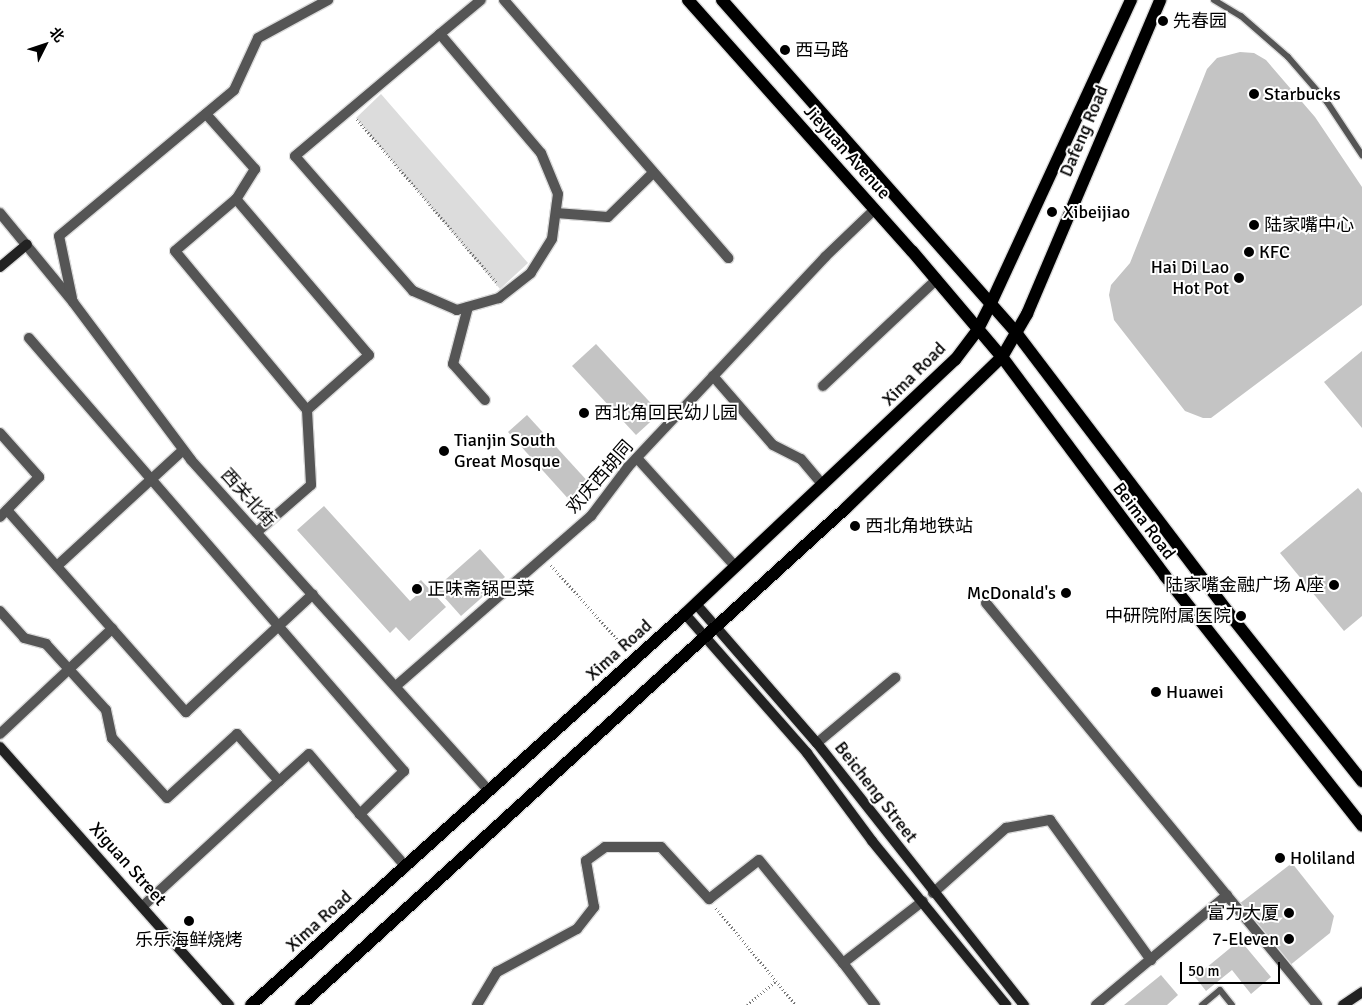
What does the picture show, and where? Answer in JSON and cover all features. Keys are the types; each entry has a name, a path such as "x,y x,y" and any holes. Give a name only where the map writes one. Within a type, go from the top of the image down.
{"main road":[{"name":"Jieyuan Avenue","path":"688,0 937,279 978,329"},
{"name":"Jieyuan Avenue","path":"722,0 991,303"},
{"name":"Dafeng Road","path":"991,303 1131,0"},
{"name":"Dafeng Road","path":"1002,357 1017,334 1160,0"},
{"name":"Xima Road","path":"251,1005 696,604 944,372 978,329 991,303"},
{"name":"Beima Road","path":"991,303 1017,334 1234,620 1362,781"},
{"name":"Beima Road","path":"978,329 1002,357 1165,576 1362,825"},
{"path":"301,1005 898,460 1002,357"}],"street":[{"path":"73,302 59,236 234,90 258,38 328,0"},
{"path":"440,34 542,153 558,194 552,239 531,273 499,298 457,310 413,291 295,156 440,34 481,0"},
{"path":"504,0 728,258"},
{"path":"206,114 255,170 236,199 175,251 307,410 311,485 257,532"},
{"path":"556,212 608,217 653,173"},
{"path":"236,199 370,355 307,410"},
{"name":"欢庆西胡同","path":"396,686 591,516 637,458 713,376 875,209"},
{"name":"西关北街","path":"0,213 73,302 183,450 488,790"},
{"path":"0,267 27,244"},
{"path":"823,386 937,279"},
{"path":"468,307 453,364 485,400"},
{"path":"28,338 149,481 404,772 360,814"},
{"path":"713,376 773,445 801,459 823,485"},
{"path":"0,433 39,477 4,514 57,566 186,712 313,594"},
{"path":"57,566 183,450"},
{"path":"637,458 736,567"},
{"path":"986,603 1317,1005"},
{"name":"Beicheng Street","path":"696,604 817,743 933,894 1024,1005"},
{"path":"0,611 24,638 46,644 106,710 112,738 167,798 237,734 279,781"},
{"name":"Beicheng Street","path":"685,614 807,753 1006,1005"},
{"path":"0,734 112,629"},
{"path":"817,743 896,678"},
{"name":"Xiguan Street","path":"0,747 230,1005"},
{"path":"143,906 309,754 406,867"},
{"path":"933,894 1006,828 1050,820 1151,960"},
{"path":"477,1005 497,972 577,930 594,907 586,861 604,847 661,847 709,899 759,860 875,1005"},
{"path":"1096,1005 1227,895"},
{"path":"842,963 922,901"},
{"path":"1343,1005 1362,992"}],"lane":[{"path":"1214,0 1241,16 1288,57 1327,102 1362,156"},
{"path":"1202,1005 1220,990 1232,1005"}],"path":[{"path":"349,111 506,293"},
{"path":"544,556 635,659"},
{"path":"709,899 796,1005"},
{"path":"747,1005 776,982"}],"shaded area":[{"path":"381,94 528,263 500,289 356,118"}],"building":[{"name":"陆家嘴中心","path":"1240,52 1254,53 1266,60 1315,117 1362,187 1362,305 1211,418 1203,418 1185,411 1114,320 1109,295 1111,285 1130,263 1207,69 1217,58"},
{"path":"596,344 660,413 636,435 572,366"},
{"path":"1362,351 1362,428 1324,382"},
{"path":"527,415 591,485 572,503 508,432"},
{"name":"陆家嘴金融广场 A座","path":"1358,488 1362,493 1362,616 1344,631 1280,553"},
{"path":"324,506 410,601 417,595 411,588 421,580 446,607 409,641 396,627 390,633 297,530"},
{"path":"480,549 505,577 461,616 436,588"},
{"name":"富力大厦","path":"1292,863 1334,916 1330,933 1289,966 1239,904"},
{"path":"1240,940 1271,977 1251,994 1232,970 1206,991 1195,977"},
{"path":"1161,975 1178,995 1167,1005 1124,1005"}],"place":[{"name":"先春园","path":"1163,21"},
{"name":"西马路","path":"785,50"},
{"name":"Starbucks","path":"1254,94"},
{"name":"Xibeijiao","path":"1052,212"},
{"name":"陆家嘴中心","path":"1254,225"},
{"name":"KFC","path":"1249,252"},
{"name":"Hai Di Lao Hot Pot","path":"1239,278"},
{"name":"西北角回民幼儿园","path":"584,413"},
{"name":"Tianjin South Great Mosque","path":"444,451"},
{"name":"西北角地铁站","path":"855,526"},
{"name":"陆家嘴金融广场 A座","path":"1334,585"},
{"name":"正味斋锅巴菜","path":"417,589"},
{"name":"McDonald's","path":"1066,593"},
{"name":"中研院附属医院","path":"1241,616"},
{"name":"Huawei","path":"1156,692"},
{"name":"Holiland","path":"1280,858"},
{"name":"富力大厦","path":"1289,913"},
{"name":"乐乐海鲜烧烤","path":"189,921"},
{"name":"7-Eleven","path":"1289,939"}]}
